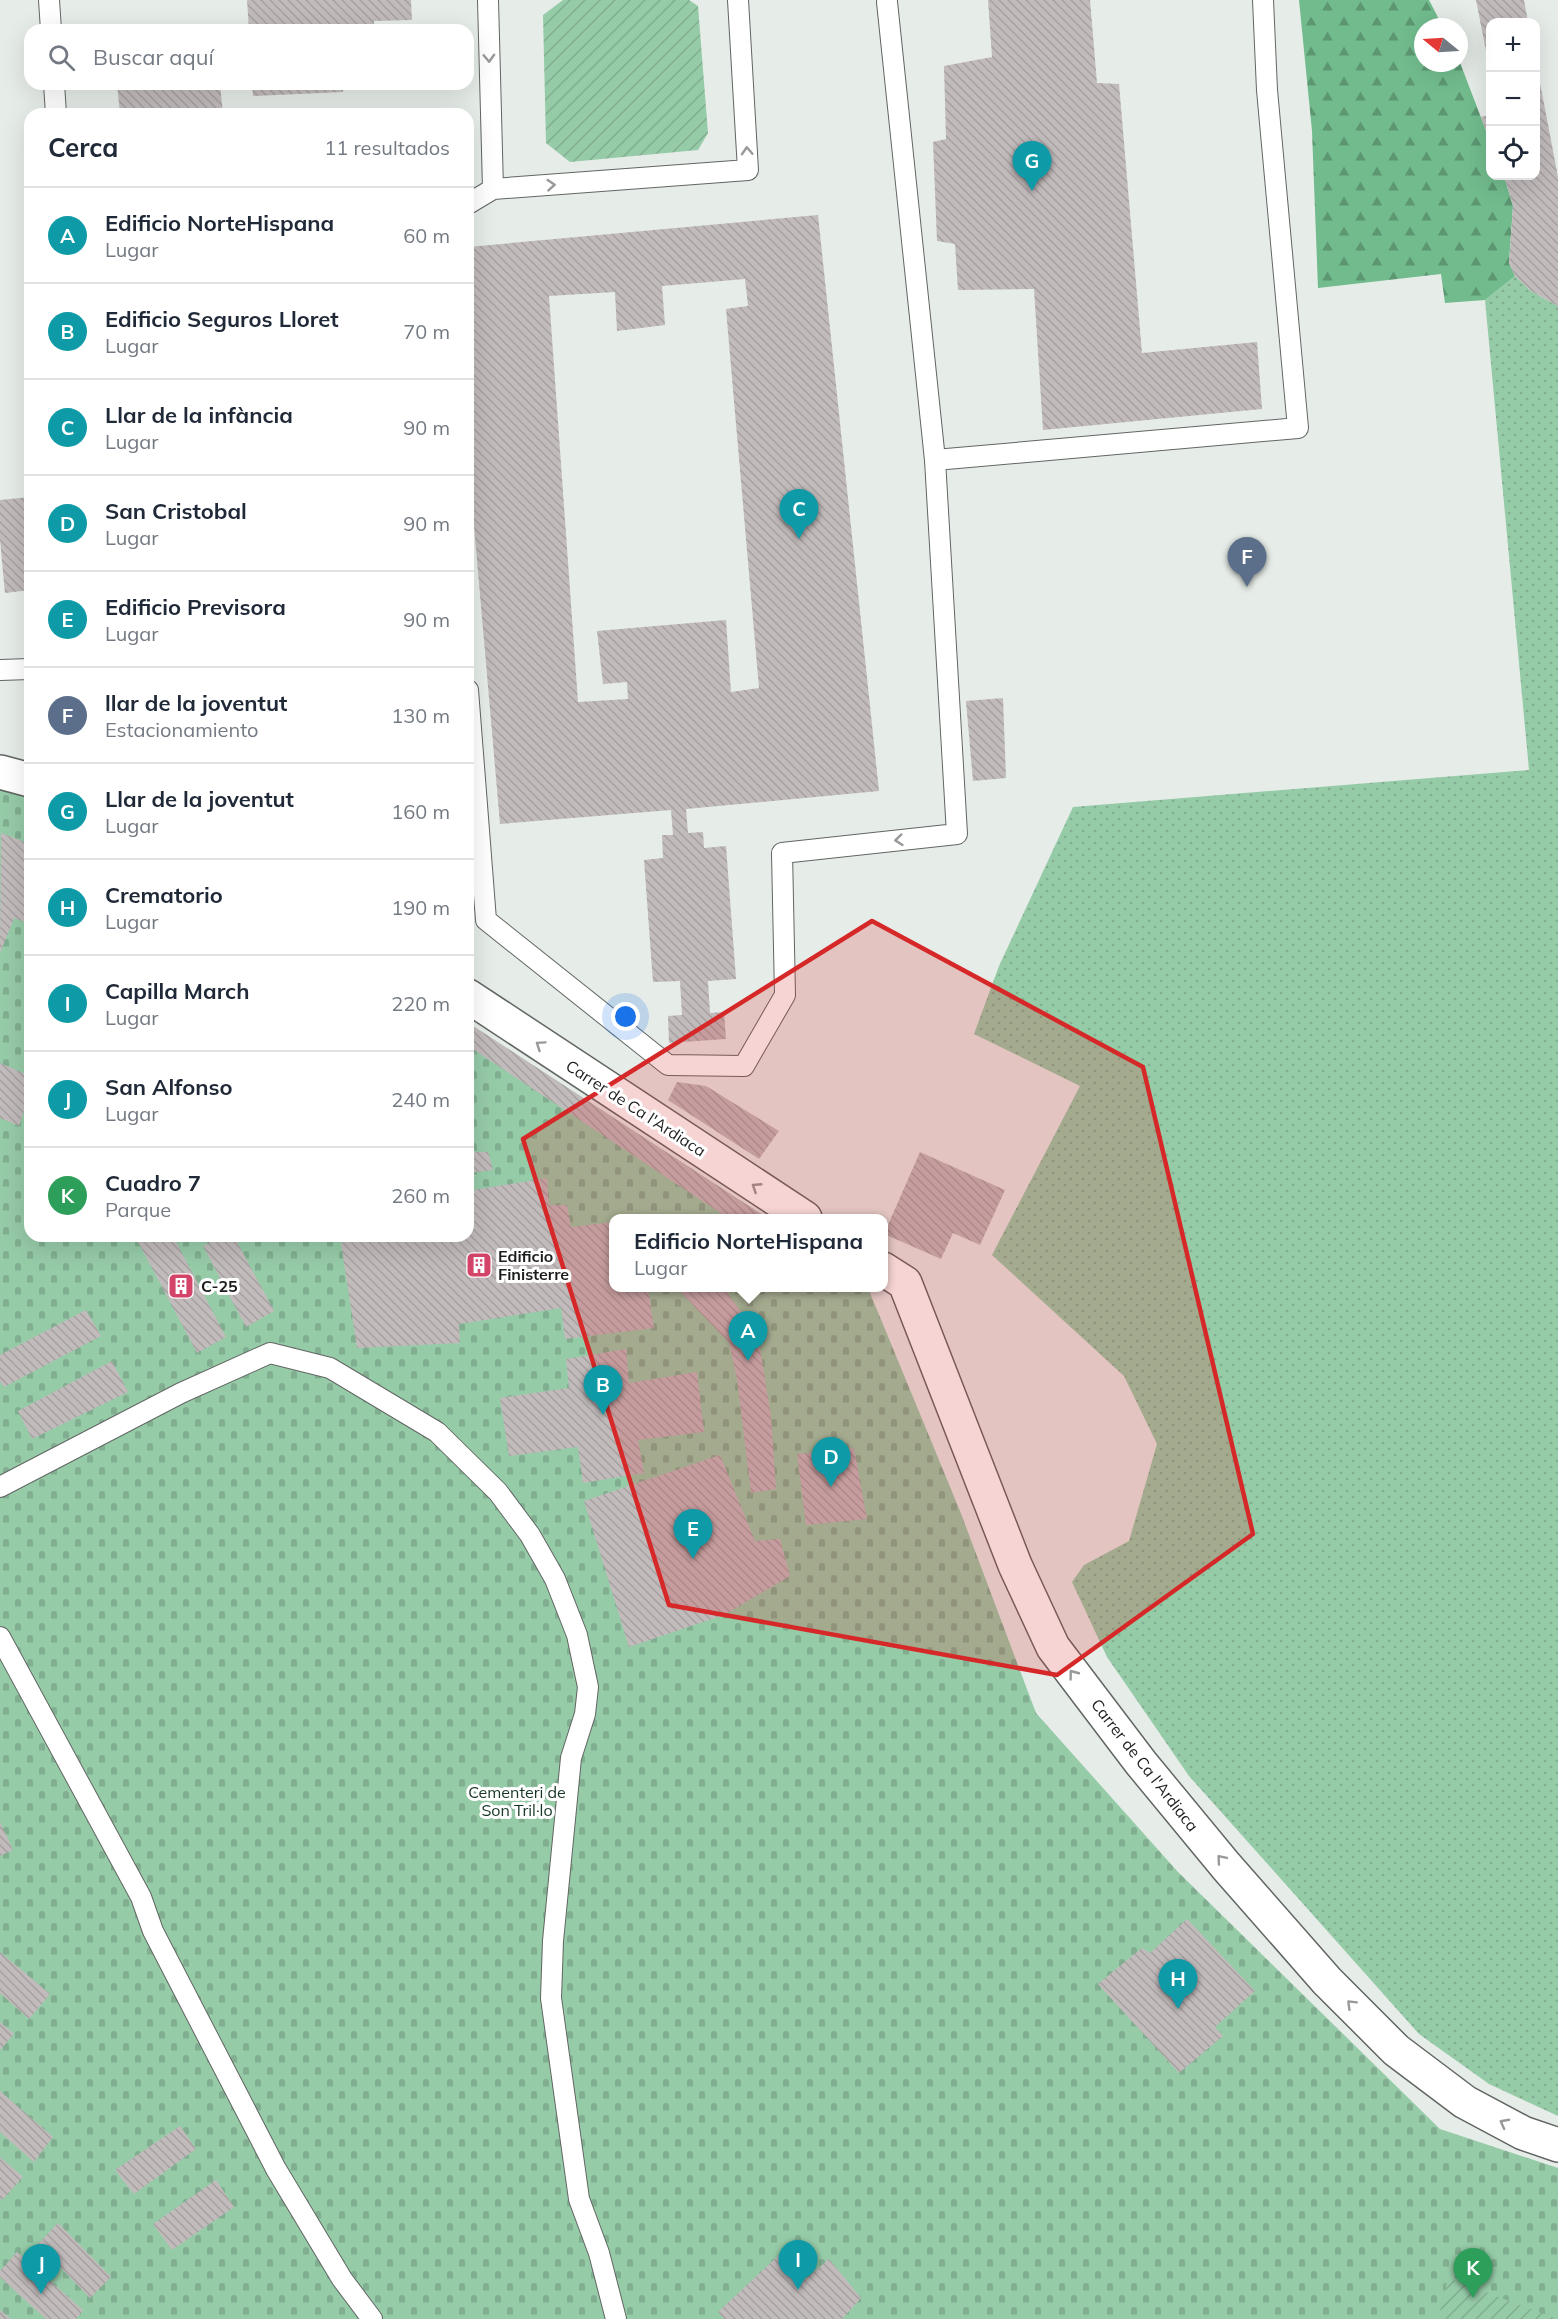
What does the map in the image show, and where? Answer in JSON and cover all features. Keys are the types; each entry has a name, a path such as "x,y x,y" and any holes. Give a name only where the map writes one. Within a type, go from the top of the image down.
{"street":[{"path":"0,772 24,778"},
{"name":"Carrer de Ca l'Ardiaca","path":"474,1000 799,1214"},
{"name":"Carrer de Ca l'Ardiaca","path":"888,1272 905,1283 1015,1565 1053,1647 1141,1763 1226,1866 1327,1981 1396,2050 1465,2102 1523,2133 1558,2145"}],"lane":[{"path":"49,0 51,24"},
{"path":"488,0 493,189"},
{"path":"474,200 493,189 748,170 738,0"},
{"path":"934,460 1298,428 1267,90 1263,0"},
{"path":"474,767 486,921 668,1065 744,1066 785,995 782,853 957,834 934,460 887,2"},
{"path":"54,90 56,108"},
{"path":"0,670 24,669"},
{"path":"0,1486 182,1393 270,1353 330,1368 437,1432 498,1492 530,1535 555,1579 577,1635 588,1687 585,1714 571,1758 553,1941 551,1998 579,2199 598,2253 616,2319"},
{"path":"0,1637 141,1897 153,1931 276,2169 342,2279 372,2319"}],"highlighted area":[{"path":"872,921 1143,1067 1253,1534 1057,1675 669,1605 523,1139"}],"green space":[{"path":"563,0 689,0 698,6 708,133 698,150 570,162 546,143 543,15"},
{"path":"1299,0 1429,0 1438,18 1414,18 1414,72 1464,72 1486,131 1486,180 1505,180 1513,206 1509,263 1515,276 1485,300 1445,303 1441,274 1318,288 1312,131"},
{"path":"1515,276 1531,291 1558,306 1558,2116 1489,2084 1419,2034 1189,1776 1107,1657 1072,1582 1084,1565 1129,1541 1157,1444 1124,1376 992,1255 1080,1086 974,1034 999,966 1073,807 1529,770 1485,300"},
{"name":"Cementeri de Son Tril·lo","path":"0,789 24,796 24,1242 474,1242 474,1027 761,1214 609,1214 609,1292 870,1292 960,1511 1036,1713 1178,1872 1440,2129 1558,2168 1558,2319 0,2319"},
{"path":"1448,2278 1557,2319 1438,2319"}],"building":[{"path":"247,0 411,0 412,20 374,21 374,24 249,24"},
{"path":"988,0 1090,0 1097,83 1119,84 1142,353 1257,342 1262,409 1043,430 1034,289 958,290 955,244 937,241 933,142 946,139 944,66 992,57"},
{"path":"1476,0 1524,0 1527,18 1486,18 1486,51"},
{"path":"1540,83 1558,177 1558,306 1531,291 1515,276 1509,263 1513,206 1505,180 1540,180"},
{"path":"118,90 221,90 222,108 119,108"},
{"path":"252,90 343,90 343,92 253,96"},
{"path":"1486,116 1486,130 1481,117"},
{"path":"818,215 879,791 686,809 688,833 703,832 704,848 726,846 736,979 708,981 710,1013 724,1012 726,1039 669,1043 668,1016 682,1015 680,981 653,982 644,860 663,858 662,835 673,835 671,810 500,824 474,526 474,246","holes":["745,279 748,306 726,309 759,688 731,692 726,620 597,631 603,684 627,682 628,699 578,702 549,296 615,292 617,331 665,325 662,286"]},
{"path":"24,498 24,591 5,593 0,540 0,500"},
{"path":"1003,698 1006,778 973,781 966,701"},
{"path":"1,833 24,842 24,922 14,918 0,953"},
{"path":"474,1027 761,1214 722,1214 474,1050"},
{"path":"0,1063 24,1073 24,1111 19,1126 0,1118"},
{"path":"677,1082 706,1086 779,1131 759,1159 668,1100"},
{"path":"474,1152 488,1152 493,1170 474,1172"},
{"path":"920,1152 1005,1190 980,1245 953,1233 941,1259 888,1236 888,1225"},
{"name":"Edificio Finisterre","path":"547,1178 549,1205 567,1205 571,1227 609,1222 609,1292 649,1292 654,1328 565,1339 561,1308 459,1324 460,1343 357,1348 341,1243 474,1242 474,1190"},
{"name":"C-25","path":"138,1242 176,1242 226,1337 197,1353"},
{"path":"211,1242 237,1242 274,1311 246,1327 203,1246"},
{"path":"681,1292 727,1292 758,1336 771,1416 776,1489 751,1493 737,1379 729,1343"},
{"path":"86,1310 101,1336 4,1387 0,1381 0,1355"},
{"path":"626,1349 629,1383 697,1372 704,1432 638,1440 644,1473 583,1483 578,1447 509,1456 500,1398 569,1388 566,1359"},
{"path":"112,1361 128,1392 32,1439 18,1411"},
{"path":"854,1448 867,1519 806,1525 797,1454"},
{"path":"720,1455 755,1541 780,1539 790,1576 724,1615 629,1647 584,1501"},
{"path":"0,1822 13,1850 0,1856"},
{"path":"1187,1919 1255,1991 1215,2027 1223,2036 1179,2073 1098,1984 1142,1948 1150,1953"},
{"path":"0,1952 50,1994 29,2019 0,1993"},
{"path":"0,2022 14,2034 0,2050"},
{"path":"0,2091 53,2137 34,2162 0,2132"},
{"path":"180,2126 196,2149 134,2194 115,2170"},
{"path":"0,2157 23,2177 2,2200 0,2198"},
{"path":"216,2180 234,2207 172,2250 153,2224"},
{"path":"58,2223 111,2277 90,2298 38,2244"},
{"path":"17,2252 83,2310 76,2319 46,2319 0,2277 0,2271"},
{"path":"778,2256 802,2282 829,2259 861,2298 842,2319 724,2319 718,2312"},
{"path":"0,2310 11,2319 0,2319"}],"place":[{"name":"Llar de la joventut","path":"1032,191"},
{"name":"Llar de la infància","path":"799,539"},
{"name":"llar de la joventut","path":"1247,587"},
{"name":"Edificio Finisterre","path":"479,1265"},
{"name":"C-25","path":"181,1286"},
{"name":"Edificio NorteHispana","path":"748,1361"},
{"name":"Edificio Seguros Lloret","path":"603,1415"},
{"name":"San Cristobal","path":"831,1487"},
{"name":"Edificio Previsora","path":"693,1559"},
{"name":"Crematorio","path":"1178,2009"},
{"name":"Capilla March","path":"798,2290"},
{"name":"San Alfonso","path":"41,2294"},
{"name":"Cuadro 7","path":"1473,2298"}]}
